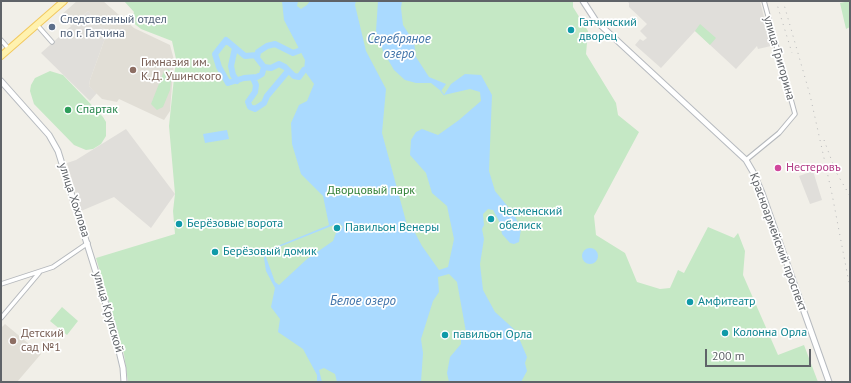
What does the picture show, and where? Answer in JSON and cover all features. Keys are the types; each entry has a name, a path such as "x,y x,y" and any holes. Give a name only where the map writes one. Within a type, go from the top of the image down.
{"main road":[{"path":"1,56 64,1"},
{"name":"Красноармейский проспект","path":"583,1 596,21 746,160 762,193 829,382"},
{"name":"улица Хохлова","path":"1,81 49,135 56,145 88,243"},
{"name":"улица Крупской","path":"88,243 114,330 123,368 124,382"}],"street":[{"name":"улица Григорина","path":"746,160 779,133 795,114 764,1"},
{"path":"37,25 52,42"},
{"path":"1,40 9,49"},
{"name":"улица Хохлова","path":"1,284 54,267 88,243"},
{"path":"1,318 40,272"},
{"path":"27,276 31,278 31,282"}],"shaded area":[{"name":"Гимназия им. К.Д. Ушинского","path":"77,1 103,1 134,28 170,45 174,60 170,111 164,120 119,99 117,102 102,99 89,86 108,30 102,28 88,11 71,26 61,15"},
{"path":"627,1 760,1 771,46 758,49 757,46 736,69 695,31 661,68 635,45 640,39 643,41 647,38 640,31 647,24 629,7 629,3"},
{"path":"88,11 102,28 108,30 90,80 89,86 97,93 90,101 41,53"},
{"path":"126,129 175,194 151,228 114,197 81,211 67,163 76,160"},
{"path":"813,171 822,200 810,204 799,176"},
{"name":"Детский сад №1","path":"5,324 41,354 17,382 1,382 1,328"}],"green space":[{"name":"Дворцовый парк","path":"124,1 573,1 573,7 588,31 586,54 616,103 618,115 639,132 594,216 596,235 625,253 637,282 660,289 670,288 678,270 684,273 708,227 734,238 738,233 745,251 743,275 778,355 804,345 818,382 128,382 124,354 96,258 175,234 173,211 175,194 169,126 176,59 172,41 141,29 131,21 134,12"},
{"path":"850,1 850,27 846,29 840,3"},
{"path":"700,24 716,38 710,45 695,31"},
{"path":"168,69 172,72 170,90 163,107 157,110 151,104 164,71"},
{"name":"Спартак","path":"50,71 63,75 106,122 106,136 101,144 93,149 86,150 74,145 34,104 30,91 31,85 35,78"},
{"path":"62,307 78,321 67,335 50,321"}],"water":[{"name":"Белое озеро","path":"282,1 298,1 297,6 301,9 310,1 356,1 355,5 366,51 386,89 382,133 407,225 413,229 422,246 439,270 448,267 454,239 447,206 432,193 426,173 410,155 411,140 416,132 422,129 438,135 459,120 481,101 480,92 470,89 444,95 451,84 465,74 481,75 492,95 489,171 495,191 514,214 521,229 519,242 514,244 510,243 502,234 500,223 493,210 488,209 483,214 484,225 482,229 484,239 480,264 483,290 495,312 516,331 527,357 525,363 527,371 521,382 449,382 447,373 450,357 461,344 461,336 466,332 457,282 449,274 438,277 439,292 433,301 421,339 423,353 421,382 337,382 335,374 324,368 319,370 322,382 317,382 317,375 303,349 278,332 280,319 271,307 275,288 266,271 264,258 268,250 329,225 323,196 301,174 292,144 291,123 299,105 307,101 314,84 304,70 305,60 284,20","holes":["339,223 343,227 336,233 333,241 307,259 279,285 275,282 266,257 269,251"]},
{"name":"Серебряное озеро","path":"378,1 402,1 401,8 403,25 414,42 416,57 429,77 446,84 441,91 431,83 416,83 405,80 394,70 383,51 376,31"},
{"path":"227,130 229,139 205,143 203,134"},
{"path":"590,248 597,253 598,256 593,263 590,264 583,259 582,256 587,249"}],"waterway":[{"path":"257,55 245,56 226,40 215,54 219,67 228,83 244,78 257,77 262,74 264,67"},
{"path":"301,50 293,53 275,44 267,46 258,52 257,58 264,67 271,68 279,64 285,67 294,76 299,77 304,70"},
{"path":"235,48 231,66 233,75 237,81"},
{"path":"253,78 256,85 255,92 248,102 250,107 255,109 264,103 267,96 288,71"},
{"path":"441,91 444,95"}],"railway":[{"path":"776,1 792,53"},
{"path":"783,1 810,95 832,194 850,288"},
{"path":"824,140 836,172 850,196"}],"place":[{"name":"Следственный отдел по г. Гатчина","path":"52,27"},
{"name":"Гатчинский дворец","path":"571,30"},
{"name":"Гимназия им. К.Д. Ушинского","path":"133,70"},
{"name":"Спартак","path":"68,110"},
{"name":"Нестеровъ","path":"778,168"},
{"name":"Чесменский обелиск","path":"491,219"},
{"name":"Берёзовые ворота","path":"179,224"},
{"name":"Павильон Венеры","path":"337,228"},
{"name":"Берёзовый домик","path":"215,252"},
{"name":"Амфитеатр","path":"690,302"},
{"name":"Колонна Орла","path":"725,333"},
{"name":"павильон Орла","path":"445,335"},
{"name":"Детский сад №1","path":"13,341"}]}
